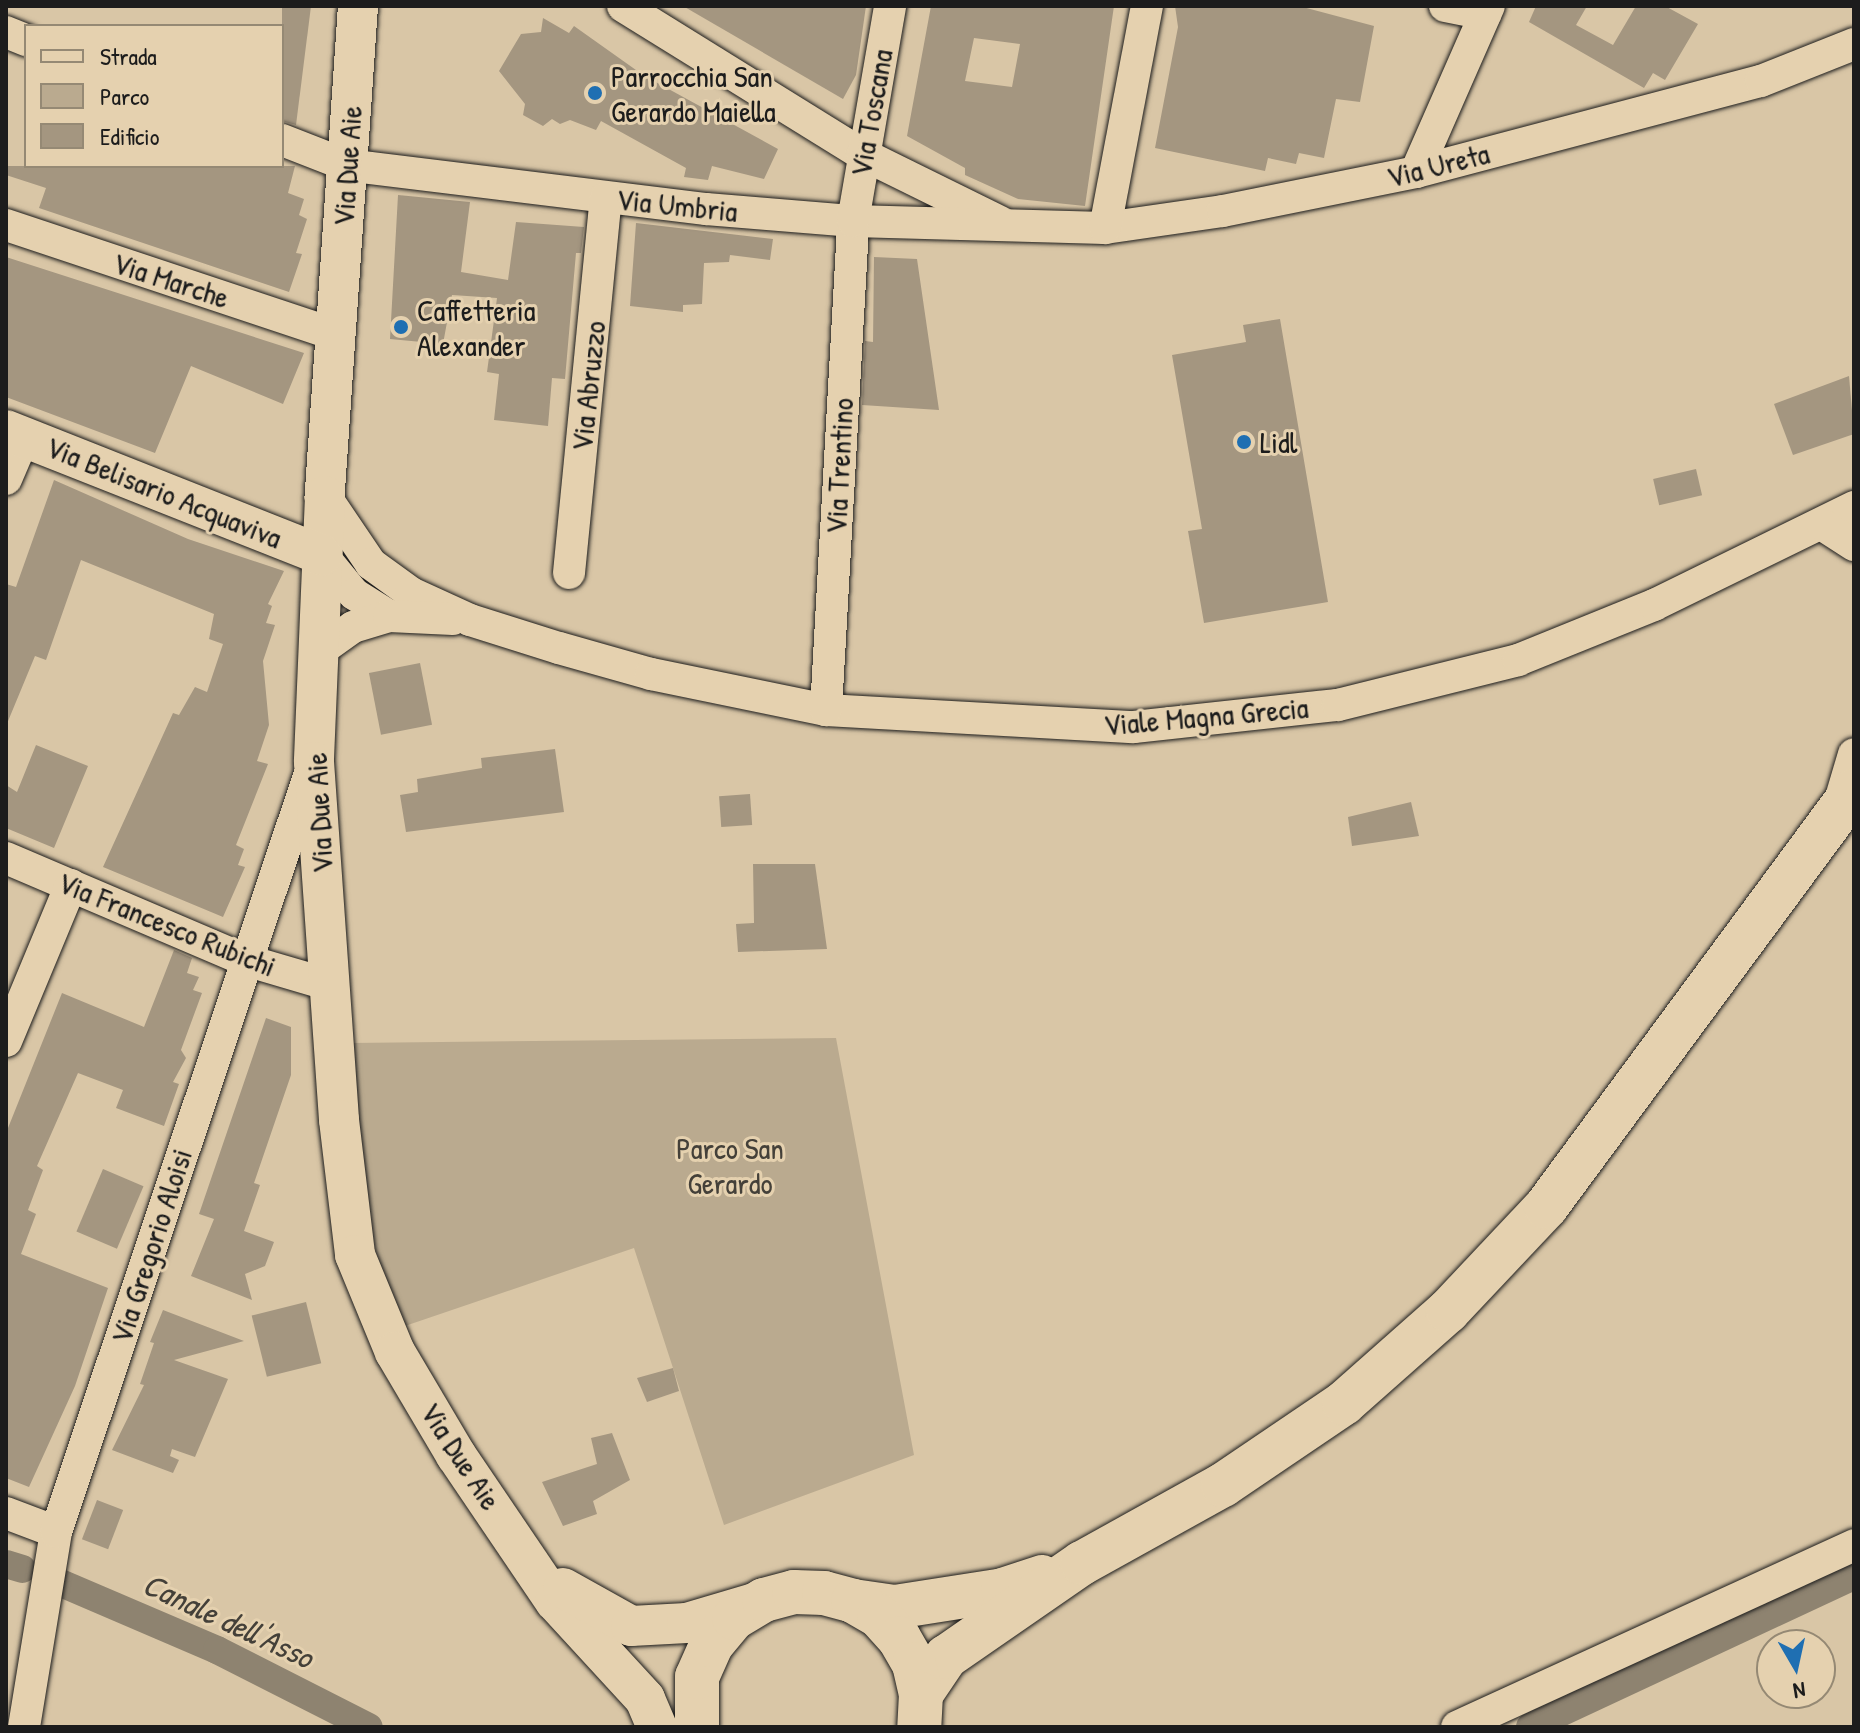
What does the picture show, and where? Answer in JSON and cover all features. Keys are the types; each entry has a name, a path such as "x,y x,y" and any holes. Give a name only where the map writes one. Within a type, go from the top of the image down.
{"main road":[{"path":"920,1710 946,1657 1082,1563 1223,1485 1344,1403 1448,1311 1546,1207 1845,802"},
{"path":"682,1722 711,1645 734,1618 764,1600 824,1593 895,1607 1003,1590 1082,1563"},
{"path":"853,1601 899,1638 914,1664 920,1710"}],"street":[{"name":"Via Due Aie","path":"358,6 325,496 314,762 339,1120 355,1255 395,1352 456,1455 538,1569 555,1601 598,1643 632,1661 682,1722"},
{"path":"623,6 862,154 1010,227"},
{"name":"Via Toscana","path":"853,221 862,154 890,6"},
{"path":"1105,228 1147,6"},
{"path":"1416,172 1487,10 1445,6"},
{"name":"Via Ureta","path":"1010,227 1105,228 1223,211 1416,172 1761,81 1854,44"},
{"name":"Via Umbria","path":"284,141 346,165 606,198 853,221 1010,227"},
{"name":"Via Abruzzo","path":"569,573 606,198"},
{"name":"Via Trentino","path":"826,710 853,221"},
{"name":"Via Marche","path":"6,225 337,335"},
{"path":"6,479 15,433"},
{"name":"Via Belisario Acquaviva","path":"15,433 322,555"},
{"name":"Viale Magna Grecia","path":"325,496 371,564 411,593 470,620 651,674 826,710 1134,727 1338,705 1518,660 1654,605 1823,525 1854,507"},
{"path":"1823,525 1854,545"},
{"name":"Viale Magna Grecia","path":"322,555 371,564"},
{"name":"Viale Magna Grecia","path":"322,555 354,594 389,616"},
{"name":"Viale Magna Grecia","path":"318,652 353,627 389,616 470,620"},
{"path":"1845,802 1854,754"},
{"name":"Via Gregorio Aloisi","path":"24,1727 54,1543 245,960 314,762"},
{"name":"Via Francesco Rubichi","path":"6,858 245,960 330,985"},
{"path":"6,1041 71,885"},
{"path":"6,1513 54,1543"},
{"path":"1457,1727 1854,1545"},
{"name":"Via Due Aie","path":"538,1569 580,1600 631,1626 687,1623 764,1600"}],"green space":[{"name":"Parco San Gerardo","path":"836,1038 914,1455 724,1525 634,1248 402,1327 380,1272 370,1220 350,1043"}],"building":[{"path":"282,6 311,6 296,125 284,122"},
{"path":"683,6 866,6 856,75 843,99"},
{"path":"931,6 1114,6 1085,206 1018,199 965,175 965,168 907,136","holes":["974,38 1020,44 1012,87 965,81"]},
{"path":"1175,6 1299,6 1374,26 1360,102 1336,99 1324,158 1299,153 1296,164 1268,158 1265,171 1155,148 1178,27"},
{"path":"1536,6 1587,6 1576,25 1613,45 1636,6 1665,6 1698,24 1665,80 1653,73 1644,88 1529,22"},
{"name":"Parrocchia San Gerardo Maiella","path":"543,18 569,33 574,26 643,75 778,149 764,179 712,166 708,180 684,177 686,168 601,121 596,130 570,120 560,124 552,119 543,126 523,115 525,104 499,71 521,34 541,32"},
{"path":"6,166 295,166 288,193 304,199 299,215 307,219 296,253 302,254 289,292 39,208 46,188 6,175"},
{"path":"398,195 470,202 461,272 508,280 516,222 584,227 581,253 576,253 565,379 552,378 548,426 494,420 499,374 487,372 497,298 452,295 443,344 390,339"},
{"path":"636,223 773,239 770,260 730,255 729,262 704,263 702,304 683,305 683,312 630,306"},
{"path":"6,257 304,353 283,404 191,366 155,453 6,397"},
{"path":"874,257 917,259 939,410 862,405 865,341 873,342"},
{"name":"Lidl","path":"1280,319 1328,602 1204,623 1188,531 1202,529 1172,355 1246,342 1243,325"},
{"path":"1849,376 1854,434 1793,455 1774,404"},
{"path":"1696,469 1702,495 1659,505 1653,479"},
{"path":"54,480 188,539 284,571 268,604 272,606 266,623 275,625 263,661 269,725 257,761 268,764 236,845 244,849 238,865 245,867 223,917 103,867 173,713 179,715 195,687 207,692 223,644 209,639 214,614 81,560 46,660 35,656 6,726 6,584 16,587"},
{"path":"420,663 432,725 381,735 369,673"},
{"path":"36,745 88,766 54,848 6,828 6,785 17,792"},
{"path":"555,749 564,812 406,832 400,795 418,792 417,779 482,768 481,758"},
{"path":"750,794 752,825 721,827 719,796"},
{"path":"1411,802 1419,836 1352,846 1348,817"},
{"path":"753,864 815,864 827,949 738,952 736,924 754,923"},
{"path":"174,950 192,958 187,973 199,977 193,990 202,993 181,1050 186,1058 173,1082 179,1084 164,1126 116,1108 123,1090 78,1073 37,1166 43,1170 28,1210 36,1214 21,1254 108,1288 75,1386 29,1487 6,1478 6,1133 62,993 144,1027"},
{"path":"266,1018 291,1027 291,1075 254,1183 260,1185 244,1231 274,1242 265,1266 245,1274 252,1300 191,1276 214,1219 199,1214"},
{"path":"103,1169 144,1186 117,1249 76,1232"},
{"path":"306,1302 321,1363 267,1377 252,1316"},
{"path":"163,1310 244,1341 174,1360 228,1379 195,1457 172,1449 170,1456 179,1460 173,1473 112,1450 144,1385 140,1384 154,1343 150,1342"},
{"path":"673,1368 679,1391 647,1402 637,1378"},
{"path":"612,1433 630,1480 593,1501 597,1514 563,1526 542,1482 597,1464 591,1438"},
{"path":"97,1500 123,1510 108,1549 82,1539"}],"waterway":[{"name":"Canale dell'Asso","path":"6,1564 22,1569"},
{"path":"1530,1727 1854,1576"},
{"name":"Canale dell'Asso","path":"56,1581 217,1650 369,1727"}],"place":[{"name":"Parrocchia San Gerardo Maiella","path":"595,93"},
{"name":"Caffetteria Alexander","path":"401,327"},
{"name":"Lidl","path":"1244,442"}]}
